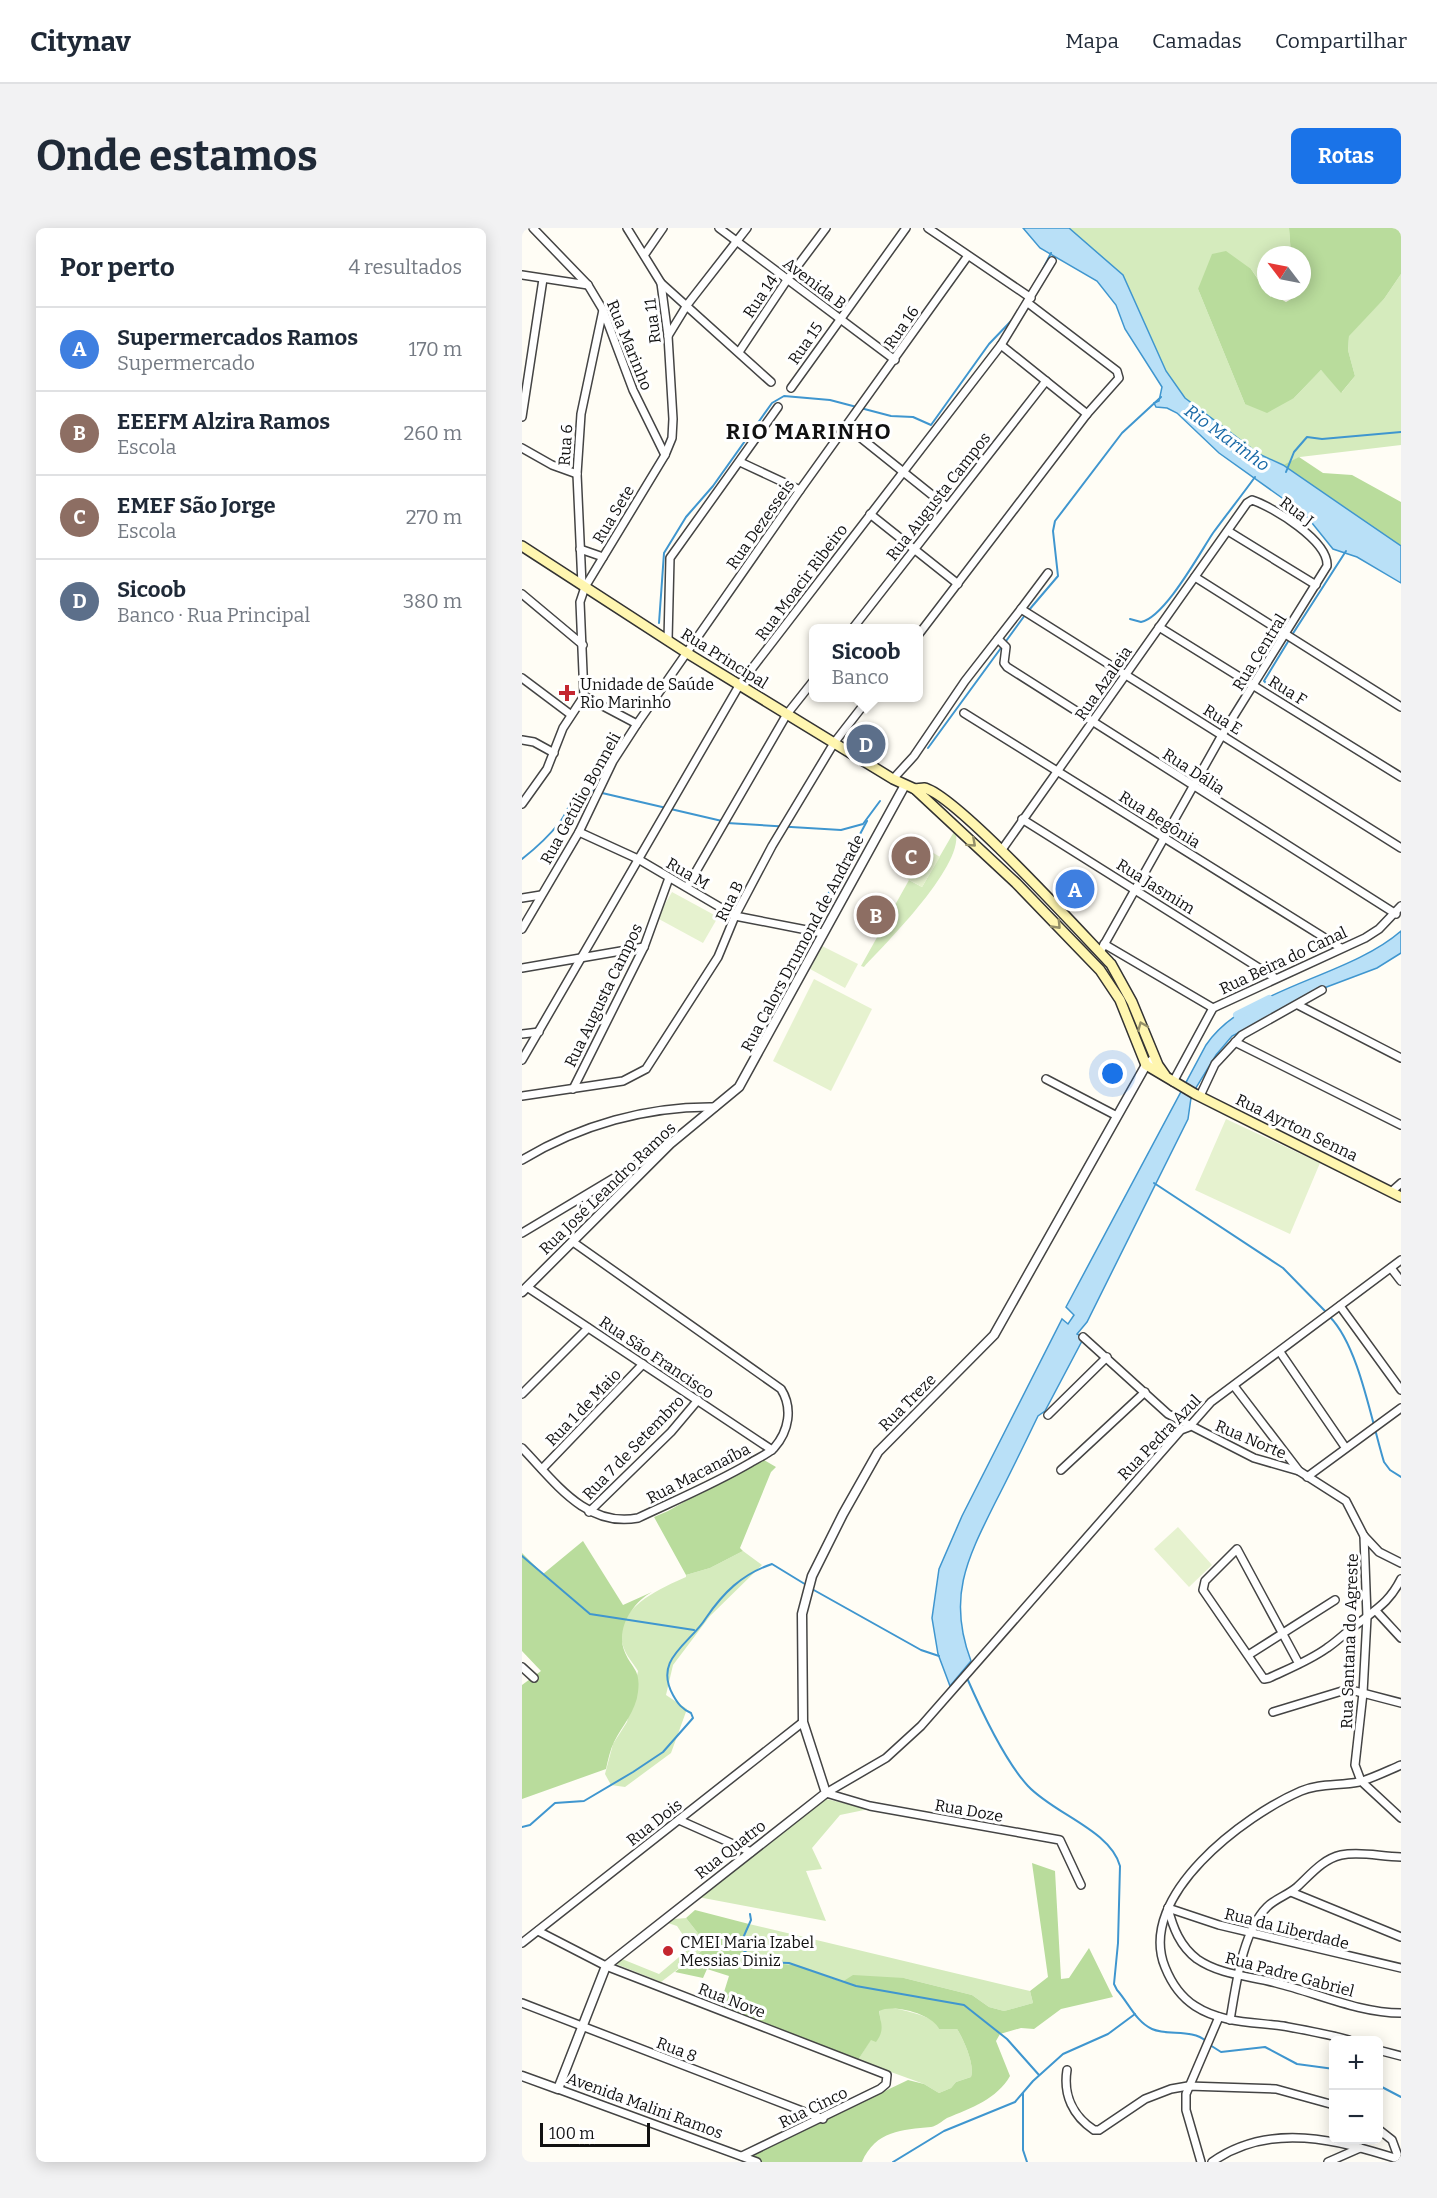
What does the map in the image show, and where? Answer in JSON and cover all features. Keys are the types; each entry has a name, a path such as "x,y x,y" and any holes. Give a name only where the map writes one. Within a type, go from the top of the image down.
{"main road":[{"name":"Rua Principal","path":"522,546 687,653 899,782 915,789 1016,883 1100,970 1120,1000 1146,1065"},
{"name":"Rua Principal","path":"915,789 925,788 975,824 1102,948 1122,982 1155,1058 1173,1081"},
{"path":"1146,1065 1173,1081"},
{"name":"Rua Ayrton Senna","path":"1173,1081 1401,1197"}],"street":[{"name":"Rua Marinho","path":"534,228 588,285 603,310 633,390 665,454"},
{"name":"Rua 11","path":"627,228 661,283 668,336 674,427 665,454"},
{"path":"645,254 663,228"},
{"name":"Avenida B","path":"719,228 895,360"},
{"path":"668,336 687,305 747,228"},
{"name":"Rua 14","path":"739,351 787,280 826,228"},
{"name":"Rua 15","path":"791,388 839,318 906,228"},
{"path":"923,628 1119,375 1028,297 928,228"},
{"name":"Rua 16","path":"856,411 895,360 967,257"},
{"name":"Rua Moacir Ribeiro","path":"522,1060 740,684 1001,345 1028,297 1052,261"},
{"path":"522,275 588,285"},
{"path":"522,417 543,279"},
{"path":"661,283 771,382"},
{"name":"Rua 6","path":"583,586 577,474 581,414 603,310"},
{"path":"1001,345 1087,414"},
{"name":"Rua Augusta Campos","path":"856,624 1046,381"},
{"path":"668,640 670,558 778,407"},
{"name":"Rua Dezesseis","path":"687,653 856,411"},
{"path":"846,426 902,474 947,507"},
{"path":"522,448 552,465 577,474"},
{"name":"Rua Sete","path":"583,586 665,454"},
{"path":"740,462 800,490"},
{"name":"Rua J","path":"1228,531 1252,500 1287,516 1305,532 1327,559 1327,566 1316,585"},
{"path":"870,514 958,584"},
{"path":"1228,531 1316,585"},
{"name":"Rua Azaleia","path":"1001,851 1228,531"},
{"path":"580,549 603,557"},
{"path":"899,782 965,681 1025,612 1048,573"},
{"path":"1195,577 1401,706"},
{"name":"Rua Central","path":"1102,948 1222,735 1316,585"},
{"path":"522,804 538,784 570,714 584,696 580,602 583,586"},
{"path":"522,594 583,645"},
{"name":"Rua E","path":"1025,612 1401,848"},
{"name":"Rua F","path":"1159,627 1401,777"},
{"name":"Rua Dália","path":"1001,641 1007,668 1396,914"},
{"name":"Rua Getúlio Bonneli","path":"522,929 579,832 613,761 687,653"},
{"path":"522,678 570,714"},
{"path":"687,887 787,714 809,685"},
{"path":"584,696 637,724"},
{"path":"834,743 866,702"},
{"name":"Rua Begônia","path":"964,713 1341,948"},
{"path":"522,740 534,742 554,753"},
{"name":"Rua B","path":"573,1089 623,1081 646,1069 718,957 735,916 772,846 834,743"},
{"name":"Rua Calors Drumond de Andrade","path":"715,1107 733,1094 748,1075 899,782"},
{"name":"Rua Jasmim","path":"1022,819 1275,978"},
{"name":"Rua M","path":"579,832 638,859 735,916 822,933"},
{"name":"Rua Augusta Campos","path":"573,1089 644,947 669,878"},
{"path":"522,898 541,895"},
{"name":"Rua Beira do Canal","path":"1173,1081 1213,1008 1379,929 1396,914 1401,906"},
{"path":"522,968 644,947"},
{"path":"1102,948 1213,1008"},
{"path":"1198,1095 1215,1064 1235,1042 1266,1019 1298,1005 1322,990"},
{"path":"1298,1005 1401,1058"},
{"path":"522,1034 539,1032"},
{"path":"1235,1042 1401,1125"},
{"path":"1146,1065 1155,1058"},
{"name":"Rua Treze","path":"826,1793 803,1722 802,1614 812,1576 878,1452 994,1335 1146,1065"},
{"path":"1046,1079 1117,1116"},
{"path":"522,1096 573,1089"},
{"path":"522,1160 567,1135 649,1112 678,1106 715,1107"},
{"name":"Rua José Leandro Ramos","path":"524,1289 670,1144 715,1107"},
{"path":"522,1233 670,1144"},
{"path":"1392,1191 1401,1183"},
{"name":"Rua Macanaíba","path":"522,1448 571,1499 589,1512 615,1520 638,1518 734,1472 772,1450 781,1438 788,1421 789,1408 781,1389 573,1242"},
{"name":"Rua Pedra Azul","path":"972,1670 1107,1512 1181,1430 1188,1427 1211,1402 1401,1260"},
{"path":"1391,1268 1401,1281"},
{"name":"Rua São Francisco","path":"524,1289 588,1328 772,1450"},
{"path":"1340,1306 1401,1390"},
{"path":"522,1394 588,1328"},
{"name":"Rua Norte","path":"1083,1336 1168,1414 1188,1427 1254,1458 1299,1471"},
{"path":"1280,1352 1345,1447"},
{"path":"1048,1415 1107,1357"},
{"name":"Rua 1 de Maio","path":"542,1468 643,1364"},
{"path":"1234,1386 1299,1471 1346,1501 1364,1536 1379,1552 1401,1563"},
{"path":"1061,1470 1145,1392"},
{"name":"Rua 7 de Setembro","path":"589,1512 670,1432 698,1400"},
{"path":"1307,1477 1401,1408"},
{"name":"Rua Santana do Agreste","path":"1361,1781 1355,1757 1363,1693 1367,1617 1364,1536"},
{"path":"1299,1664 1284,1632 1237,1549 1204,1585 1204,1593 1250,1654 1260,1677 1269,1678 1299,1664 1326,1649 1377,1611 1401,1579"},
{"path":"1250,1654 1335,1600"},
{"path":"1377,1611 1399,1633"},
{"path":"522,1667 534,1678"},
{"name":"Rua Quatro","path":"606,1966 826,1793 886,1758 921,1726 972,1670"},
{"path":"1273,1712 1342,1690 1401,1703"},
{"name":"Rua Dois","path":"522,1943 803,1722"},
{"path":"1330,2036 1282,2026 1230,2020 1219,2017 1188,2001 1166,1971 1160,1943 1168,1908 1179,1887 1194,1868 1242,1827 1302,1791 1323,1785 1361,1781 1401,1765"},
{"path":"1361,1781 1401,1818"},
{"name":"Rua Doze","path":"826,1793 870,1806 1060,1840 1081,1884"},
{"path":"679,1820 751,1852"},
{"path":"1230,2020 1238,1975 1252,1933 1267,1907 1292,1892 1323,1863 1335,1856 1358,1853 1401,1857"},
{"path":"1292,1892 1401,1937"},
{"name":"Rua da Liberdade","path":"1168,1908 1252,1933 1401,1968"},
{"name":"Rua Padre Gabriel","path":"1168,1908 1176,1934 1189,1952 1218,1970 1363,2008 1401,2013"},
{"name":"Rua Nove","path":"538,1931 606,1966 886,2075"},
{"path":"558,2089 606,1966"},
{"name":"Rua 8","path":"522,2003 823,2119"},
{"path":"1201,2162 1186,2110 1188,2086 1219,2017"},
{"path":"1383,2051 1401,2056"},
{"path":"1067,2070 1066,2096 1076,2112 1094,2130 1099,2130 1145,2100 1171,2089 1188,2086 1276,2089 1329,2104"},
{"name":"Rua Cinco","path":"742,2156 823,2119 880,2089 886,2084 886,2075"},
{"name":"Avenida Malini Ramos","path":"522,2076 757,2162"},
{"path":"1383,2134 1392,2140 1400,2160"},
{"path":"1212,2162 1240,2146 1279,2138 1320,2138 1400,2160"},
{"path":"1328,2162 1360,2148"}],"green space":[{"path":"1069,228 1289,228 1290,246 1257,246 1257,277 1251,269 1198,289 1245,404 1294,398 1321,370 1342,392 1355,376 1348,350 1349,335 1384,299 1401,274 1401,445 1300,457 1283,465 1259,454 1185,398 1166,371 1123,275"},
{"path":"1289,228 1401,228 1401,274 1384,299 1349,336 1348,350 1355,376 1341,393 1321,370 1294,398 1267,413 1245,404 1198,289 1212,254 1226,251 1251,269 1257,278 1257,300 1286,302 1311,300 1311,246 1290,246"},
{"path":"1299,457 1323,473 1352,475 1401,502 1401,546 1283,465"},
{"path":"955,830 956,844 938,881 906,922 864,967 861,966 909,880 922,887"},
{"path":"920,845 940,857 922,887 902,876"},
{"path":"672,892 718,917 703,943 657,918"},
{"path":"822,946 858,964 845,988 810,969"},
{"path":"814,979 872,1009 831,1091 773,1061"},
{"path":"1226,1119 1320,1163 1290,1234 1195,1190"},
{"path":"764,1460 776,1467 771,1472 740,1548 743,1551 710,1568 686,1575 654,1517 757,1461"},
{"path":"1178,1527 1212,1565 1189,1587 1154,1549"},
{"path":"583,1541 623,1605 652,1592 638,1602 628,1616 622,1633 624,1650 638,1678 637,1699 613,1745 606,1769 522,1799 522,1685 541,1671 522,1651 522,1553 543,1574"},
{"path":"743,1551 762,1565 710,1616 673,1665 666,1695 687,1709 671,1753 625,1787 611,1785 605,1774 613,1744 627,1722 638,1671 626,1654 621,1637 623,1624 629,1613 650,1595 686,1575 710,1568"},
{"path":"826,1799 869,1809 840,1815 812,1848 822,1869 806,1871 826,1921 698,1897"},
{"path":"1032,1863 1055,1871 1061,1979 1069,1978 1089,1948 1113,1997 1061,2009 1034,2029 1021,2028 1000,2034 996,2041 1010,2076 998,2091 983,2102 935,2126 900,2131 882,2138 868,2151 862,2162 748,2162 751,2155 908,2080 924,2084 939,2093 951,2088 956,2082 971,2077 970,2059 957,2029 939,2029 930,2019 903,2009 879,2011 881,2034 876,2042 871,2040 858,2060 720,2005 729,1976 707,1969 703,1978 675,1972 708,1946 686,1918 695,1910 749,1924 739,1948 759,1962 795,1965 842,1982 853,1975 904,1978 972,1995 989,2007 1004,2011 1033,2003 1030,1991 1048,1977"},
{"path":"686,1918 708,1946 661,1982 616,1964 622,1959 659,1974 691,1947 677,1926 668,1923 674,1919"},
{"path":"749,1924 1030,1991 1033,2003 1004,2011 989,2007 972,1995 904,1978 842,1982 795,1965 759,1962 739,1947"},
{"path":"887,2007 931,2019 937,2022 939,2029 957,2029 970,2059 971,2077 956,2082 951,2088 939,2093 924,2084 858,2060 881,2023 879,2010"}],"water":[{"name":"Rio Marinho","path":"1023,228 1069,228 1123,275 1166,371 1185,398 1259,454 1283,465 1401,546 1401,583 1357,557 1333,549 1308,518 1292,505 1219,453 1177,413 1167,408 1156,407 1154,403 1159,401 1162,387 1125,329 1116,305 1097,281 1040,248"},
{"path":"1401,931 1401,953 1377,968 1324,988 1232,1036 1216,1055 1197,1086 1191,1098 1188,1119 1087,1322 1077,1334 1083,1337 1082,1341 1045,1411 1038,1416 976,1542 964,1579 961,1598 964,1638 971,1661 950,1686 938,1654 932,1618 939,1569 962,1516 1062,1319 1068,1324 1074,1315 1066,1307 1206,1045 1223,1026 1245,1010 1270,996 1353,961 1379,947"}],"waterway":[{"path":"1040,275 1051,253"},
{"path":"659,623 664,553 686,517 713,486 772,403 784,396 830,400 891,416 913,417 931,425 989,344 1012,320"},
{"path":"1029,610 1058,576 1053,531 1055,521 1122,433 1161,397"},
{"path":"1286,472 1294,452 1307,437 1322,439 1401,432"},
{"name":"Rio Marinho","path":"1130,619 1141,622 1150,618 1171,597 1213,533 1255,477"},
{"path":"1292,635 1346,551"},
{"path":"928,748 1025,615"},
{"path":"1270,687 1264,681 1289,640"},
{"path":"522,859 551,832 563,818 576,795 585,789 722,821"},
{"path":"727,823 841,830 863,824 880,801"},
{"path":"764,1022 786,980 794,958 867,821"},
{"path":"1237,1015 1269,999"},
{"path":"1154,1183 1283,1268 1326,1312"},
{"path":"1330,1317 1349,1346 1363,1385 1384,1462 1390,1470 1401,1477"},
{"path":"522,1556 590,1614 694,1630"},
{"path":"522,1827 530,1825 555,1803 584,1801 633,1772 663,1752 693,1718 691,1713 680,1706 673,1695 667,1671 676,1653 734,1585 751,1573 772,1564 808,1586"},
{"path":"812,1589 921,1650 939,1656"},
{"path":"967,1678 1002,1749 1028,1786 1039,1796 1093,1832 1114,1853 1120,1866 1118,1943 1114,1984 1117,1990 1146,2026 1158,2031 1194,2035 1206,2041"},
{"path":"750,1914 751,1920 739,1947 759,1962 789,1963 856,1986 964,2005 1007,2039 1039,2075"},
{"path":"893,2162 944,2131 1015,2102 1033,2081 1063,2054 1108,2034 1135,2014"},
{"path":"1210,2045 1221,2052 1265,2047 1297,2064 1329,2068"},
{"path":"1383,2088 1401,2097"},
{"path":"1023,2093 1023,2150 1027,2162"}],"place":[{"name":"Unidade de Saúde Rio Marinho","path":"567,693"},
{"name":"Sicoob","path":"866,744"},
{"name":"EMEF São Jorge","path":"911,856"},
{"name":"Supermercados Ramos","path":"1075,889"},
{"name":"EEEFM Alzira Ramos","path":"876,915"},
{"name":"CMEI Maria Izabel Messias Diniz","path":"668,1951"}],"district":[{"name":"RIO MARINHO","path":"809,431"}]}
